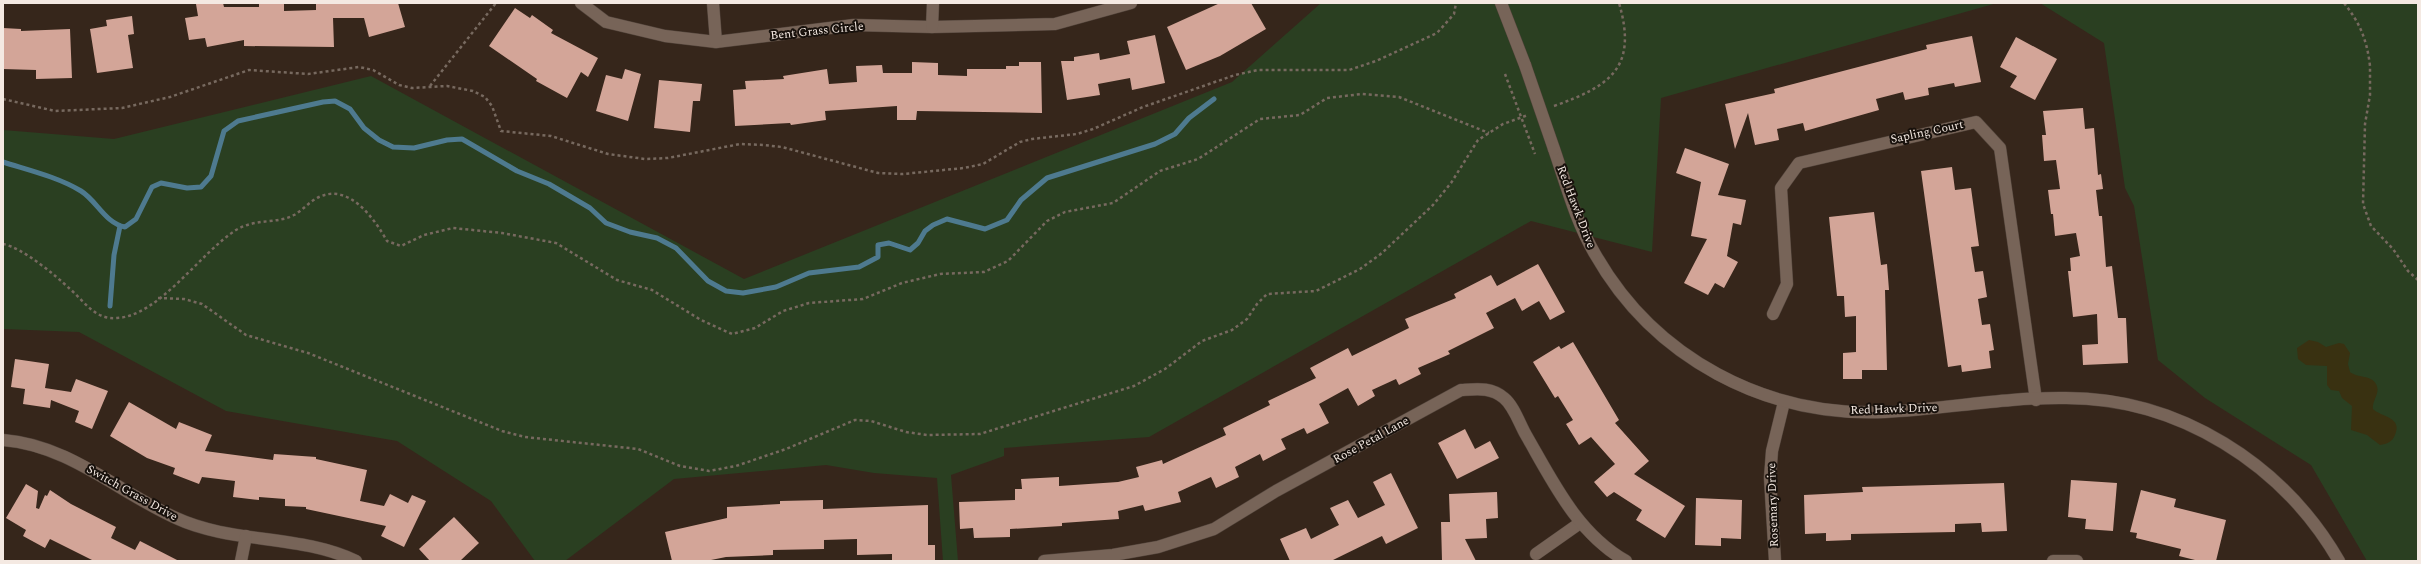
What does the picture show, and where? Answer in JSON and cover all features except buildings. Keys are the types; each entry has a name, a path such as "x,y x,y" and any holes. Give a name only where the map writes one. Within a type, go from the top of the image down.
{"street":[{"name":"Bent Grass Circle","path":"581,3 606,22 665,36 716,42 854,25 932,27 1055,24 1131,3"},
{"path":"713,3 716,42"},
{"path":"932,27 933,3"},
{"name":"Red Hawk Drive","path":"1502,3 1581,225 1593,252 1621,293 1639,315 1676,348 1715,374 1747,390 1784,402 1841,411 1883,412 2065,398 2118,402 2162,414 2210,435 2251,461 2274,480 2312,522 2339,561"},
{"name":"Sapling Court","path":"1773,314 1787,284 1781,188 1799,163 1976,122 2000,148 2036,400"},
{"name":"Rose Petal Lane","path":"1044,561 1113,555 1158,547 1214,529 1276,491 1461,390 1485,388 1505,399 1553,483 1580,523 1613,554 1626,561"},
{"name":"Rosemary Drive","path":"1776,561 1770,478 1772,451 1784,402"},
{"name":"Switch Grass Drive","path":"3,440 38,445 60,453 176,519 201,527 335,551 356,561"},
{"path":"1536,554 1580,523"},
{"path":"241,561 246,536"},
{"path":"2053,561 2076,561"}],"path":[{"path":"429,87 496,3"},
{"path":"3,99 55,111 122,108 170,97 249,70 308,74 359,67 373,70 399,84 412,88 447,86 473,91 485,97 492,106 501,131 552,136 608,154 645,159 668,158 740,144 763,145 782,147 878,173 903,174 983,164 1020,142 1032,138 1077,134 1093,130 1143,107 1235,75 1258,70 1349,70 1376,61 1437,33 1454,14 1456,3"},
{"path":"1548,108 1586,95 1605,83 1618,67 1625,50 1625,32 1619,3"},
{"path":"2344,3 2358,21 2368,50 2370,66 2362,192 2366,216 2371,226 2393,249 2408,271 2418,280"},
{"path":"1504,74 1535,154"},
{"path":"3,244 18,249 70,289 91,309 104,318 132,316 144,310 217,244 237,230 253,222 293,216 318,197 330,193 340,193 355,201 381,230 387,241 401,246 424,235 453,228 502,233 556,243 616,280 652,290 701,320 732,334 755,328 783,311 810,303 863,299 902,283 940,274 984,272 1008,261 1047,221 1065,212 1113,203 1160,171 1198,159 1260,118 1300,115 1327,98 1362,94 1400,97 1489,133"},
{"path":"158,298 184,300 202,304 246,335 308,353 502,431 525,437 638,449 680,466 709,471 736,466 779,452 855,420 871,421 906,432 927,435 980,434 1134,386 1165,369 1202,341 1232,330 1247,319 1257,304 1268,294 1316,291 1360,269 1382,252 1433,205 1451,183 1478,140 1503,124 1533,114"}],"green space":[{"path":"1321,3 1997,3 1661,98 1652,252 1531,221 1149,437 1004,448 1004,456 951,475 958,561 943,561 937,478 874,473 826,465 674,479 565,561 535,561 491,501 397,441 226,411 79,332 4,329 3,340 3,130 114,139 371,76 744,279 1232,82"},
{"path":"2040,3 2418,3 2418,561 2367,561 2311,465 2205,398 2158,360 2134,206 2125,188 2104,43"}],"sand":[{"path":"2309,340 2318,342 2326,347 2339,343 2344,344 2350,353 2348,364 2350,372 2371,379 2376,384 2378,390 2373,409 2390,418 2396,424 2397,429 2391,441 2380,445 2367,435 2351,430 2352,406 2342,398 2339,391 2331,390 2327,385 2327,366 2306,365 2298,359 2297,348"}],"waterway":[{"path":"3,162 43,174 72,186 87,195 112,221 125,227 136,219 152,187 161,183 187,188 201,187 211,176 224,131 238,121 323,102 335,101 350,109 364,128 379,140 393,147 414,148 447,140 462,139 517,171 549,184 590,208 606,223 630,232 657,238 676,248 708,281 726,291 743,293 776,287 809,273 859,267 878,257 878,245 889,243 910,250 918,243 925,231 933,225 947,219 985,229 1007,220 1021,200 1047,178 1155,144 1175,134 1189,118 1214,99"},
{"path":"110,306 114,255 120,226"}]}
